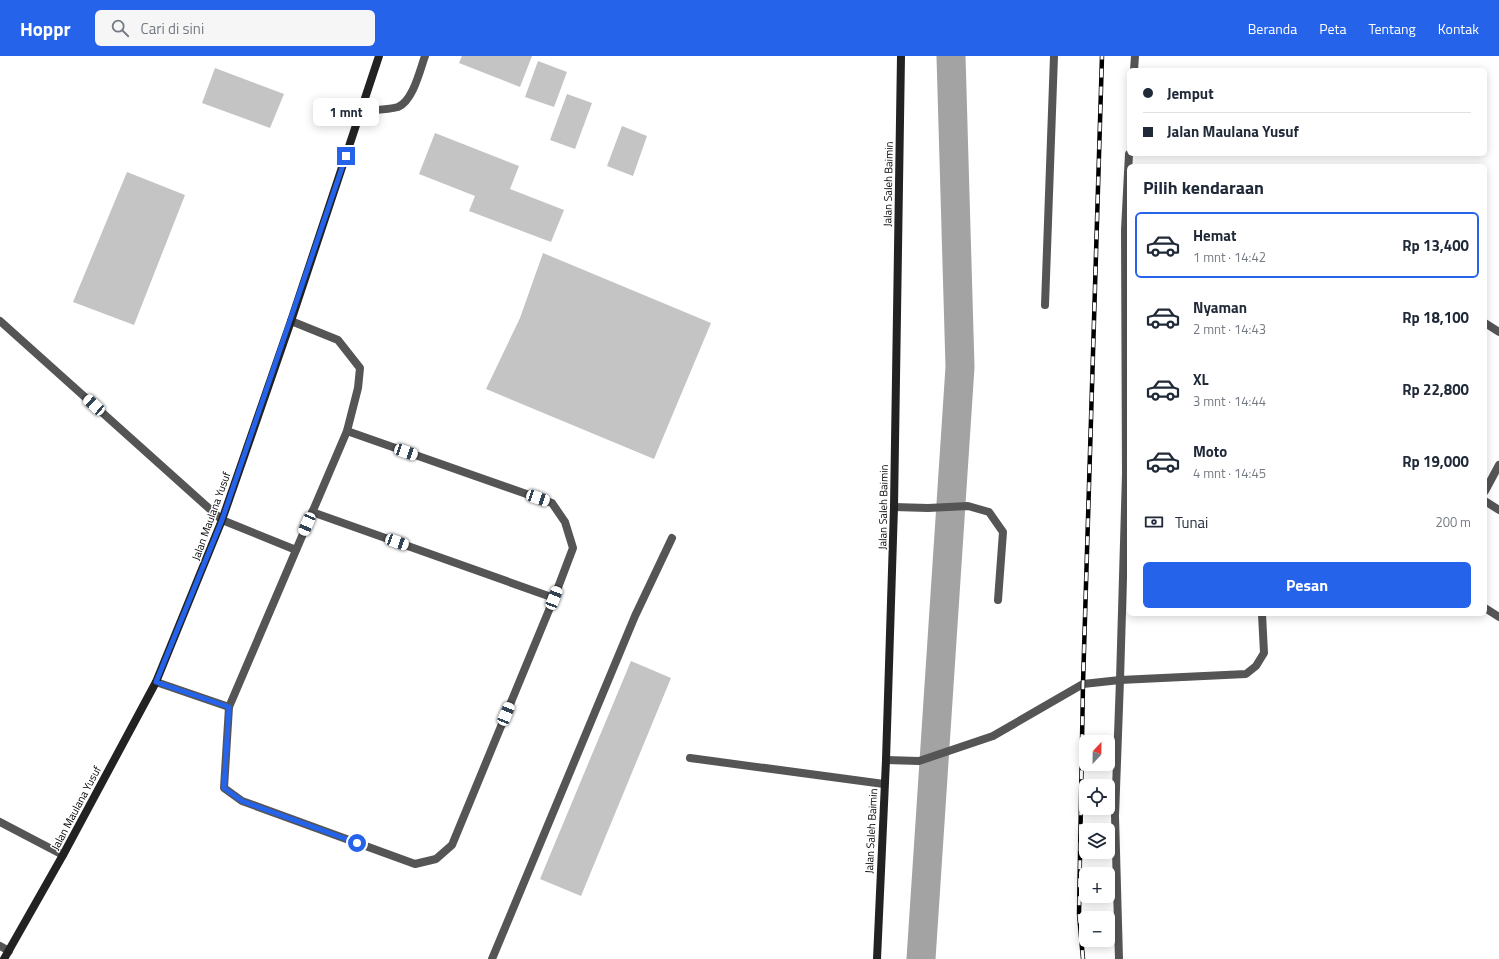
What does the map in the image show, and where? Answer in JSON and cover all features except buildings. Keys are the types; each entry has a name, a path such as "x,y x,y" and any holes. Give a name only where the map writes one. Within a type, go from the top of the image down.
{"main road":[{"name":"Jalan Maulana Yusuf","path":"4,959 63,855 156,682 222,520 291,321 379,56"},
{"name":"Jalan Saleh Baimin","path":"876,959 886,760 894,506 901,56"}],"street":[{"path":"361,111 399,106 407,100 414,88 425,56"},
{"path":"1045,305 1054,56"},
{"path":"1134,68 1135,56"},
{"path":"1119,959 1115,816 1126,474 1125,230 1127,192"},
{"path":"0,321 222,520 296,550"},
{"path":"291,321 338,340 360,368 358,388 347,431 229,707 224,788 242,801 415,864 436,858 452,845 554,598 573,548 565,522 552,503 347,431"},
{"path":"1487,324 1499,332"},
{"path":"1487,487 1499,465"},
{"path":"1487,502 1499,510"},
{"path":"894,506 928,508 968,506 989,512 1003,532 998,600"},
{"path":"312,512 554,598"},
{"path":"492,959 635,616 672,538"},
{"path":"1487,609 1499,617"},
{"path":"886,760 919,761 993,736 1083,684 1120,680 1246,674 1256,666 1264,653 1262,616"},
{"path":"156,682 229,707"},
{"path":"690,758 884,784"},
{"path":"0,822 63,855"},
{"path":"0,946 9,951"}],"waterway":[{"path":"921,959 960,367 951,56"}],"railway":[{"path":"1083,959 1079,914 1083,684 1102,56"}],"route":[{"path":"346,156 222,520 156,682 229,707 224,788 242,801 357,843"}]}
